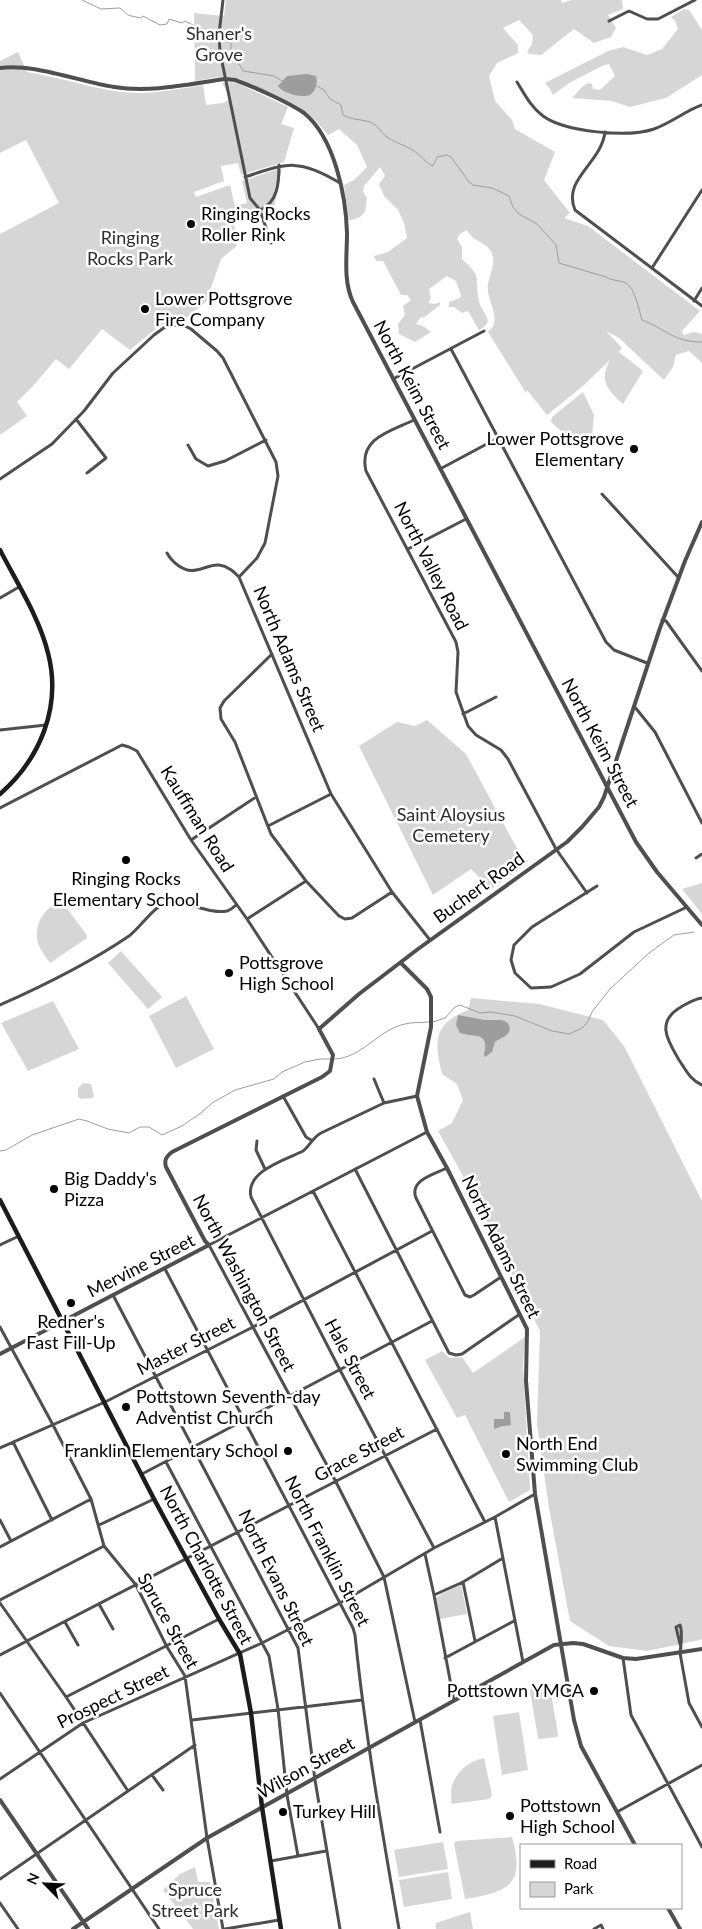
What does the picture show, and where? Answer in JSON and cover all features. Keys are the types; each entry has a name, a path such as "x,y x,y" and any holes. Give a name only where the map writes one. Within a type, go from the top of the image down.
{"main road":[{"path":"0,550 32,611 48,653 52,685 51,702 46,725 33,757 17,778 0,794"},
{"path":"0,1200 19,1236"},
{"name":"North Charlotte Street","path":"19,1236 154,1499 240,1654 251,1713 262,1808 281,1929"}],"street":[{"path":"223,0 219,39 244,177 250,198 260,210 271,243"},
{"path":"609,20 629,11 647,19 658,19 695,0"},
{"name":"North Keim Street","path":"0,68 19,68 47,72 116,87 152,89 225,79 241,82 304,114 318,130 338,171 341,183 346,222 348,291 641,850 702,925"},
{"path":"517,82 530,103 549,120 571,127 605,132 631,134 655,129 702,105"},
{"path":"605,132 601,150 574,185 572,204 580,215 702,306"},
{"path":"244,177 279,165 298,165 312,169 341,183"},
{"path":"260,210 268,207 276,195 279,165"},
{"path":"652,268 702,190"},
{"path":"694,300 702,288"},
{"name":"North Adams Street","path":"76,419 114,374 154,335 165,327 185,326 223,358 266,440 276,462 278,476 269,530 261,552 239,577 331,794 392,892 430,940"},
{"path":"393,379 484,331"},
{"path":"451,349 607,644 614,650 647,663"},
{"path":"0,479 52,444 76,419 106,458 87,473"},
{"name":"North Valley Road","path":"414,420 373,440 367,446 364,454 366,470 456,642 458,652 456,692 468,726 476,735 501,750 508,759 556,850 586,893"},
{"path":"440,469 498,438"},
{"path":"188,445 196,458 208,466 225,461 266,440"},
{"path":"602,494 678,577"},
{"path":"408,549 466,519"},
{"name":"Buchert Road","path":"319,1028 359,994 430,940 556,850 584,825 601,803 608,787 662,620 702,522"},
{"path":"166,553 175,564 187,570 194,571 214,565 222,565 239,577"},
{"path":"0,598 19,587"},
{"path":"662,620 666,622 702,671"},
{"path":"272,654 220,708 221,719 235,742 256,797 277,844 334,913 345,919 361,914 392,892"},
{"path":"463,714 496,697"},
{"path":"634,705 655,732 702,823"},
{"path":"0,730 46,725"},
{"name":"Kauffman Road","path":"0,808 122,745 129,746 137,751 191,840 319,1028"},
{"path":"268,826 331,794"},
{"path":"191,840 256,797"},
{"path":"696,858 702,854"},
{"path":"246,919 306,881"},
{"path":"597,886 532,927 514,945 512,960 515,973 531,988 551,987 580,974 634,932 687,907"},
{"path":"0,1005 52,982 107,950 131,934 163,904 171,902 215,911 227,911 236,905"},
{"name":"North Adams Street","path":"400,963 428,989 431,997 431,1027 418,1096 427,1132 447,1168 528,1331 526,1381 535,1494 577,1734 634,1844"},
{"path":"702,998 696,999 674,1011 667,1020 666,1030 668,1042 690,1077 702,1085"},
{"path":"312,1140 306,1137 283,1096 330,1071 332,1059 319,1028"},
{"path":"374,1079 384,1102"},
{"name":"North Washington Street","path":"283,1096 172,1152 166,1157 165,1161 194,1220 336,1482 384,1577 416,1722"},
{"path":"257,1141 256,1150 265,1170 308,1148 312,1140 320,1133 384,1102 418,1096"},
{"name":"Mervine Street","path":"0,1354 427,1132"},
{"path":"447,1168 420,1181 415,1189 416,1198 432,1231 465,1295 470,1297 502,1277"},
{"path":"355,1169 447,1351 452,1355 459,1355 520,1314"},
{"name":"Hale Street","path":"265,1170 253,1180 250,1191 251,1197 434,1548"},
{"path":"313,1191 485,1522"},
{"name":"Master Street","path":"0,1448 105,1402 253,1327 432,1231"},
{"path":"0,1245 19,1236"},
{"name":"North Franklin Street","path":"165,1269 355,1635 369,1749 399,1929"},
{"name":"North Evans Street","path":"113,1295 239,1532 289,1629 300,1656 315,1780 340,1929"},
{"path":"142,1474 432,1322"},
{"name":"Spruce Street","path":"0,1327 91,1499 104,1546 136,1585 167,1647 185,1676 207,1838 224,1929"},
{"name":"Grace Street","path":"0,1655 437,1429"},
{"path":"13,1442 52,1520"},
{"path":"166,1462 212,1545 271,1661 298,1856"},
{"name":"Prospect Street","path":"0,1779 83,1723 262,1643 340,1603 434,1548 496,1517 535,1494"},
{"path":"0,1546 91,1499"},
{"path":"99,1525 154,1499"},
{"path":"496,1517 523,1662"},
{"path":"0,1520 11,1541"},
{"path":"104,1546 0,1602 128,1791"},
{"path":"425,1554 454,1702"},
{"path":"434,1595 463,1582 503,1558"},
{"path":"463,1582 475,1641"},
{"path":"99,1604 113,1629"},
{"path":"66,1697 219,1619"},
{"path":"445,1658 514,1621"},
{"path":"65,1622 78,1645"},
{"path":"681,1650 682,1629 680,1625 676,1628 689,1703 702,1726"},
{"path":"561,1644 586,1644 623,1658 641,1659 681,1650 702,1649"},
{"name":"Wilson Street","path":"73,1929 207,1838 315,1780 554,1645 561,1644"},
{"path":"623,1658 632,1715 702,1847"},
{"path":"0,1693 159,1929"},
{"path":"192,1720 362,1700"},
{"path":"420,1720 440,1832"},
{"path":"0,1879 195,1745"},
{"path":"617,1812 702,1765"},
{"path":"152,1775 163,1790"},
{"path":"0,1800 88,1929"},
{"path":"271,1862 327,1850"},
{"path":"0,1904 18,1929"},
{"path":"669,1909 680,1929"},
{"path":"224,1929 279,1920"},
{"path":"594,1929 602,1927"}],"green space":[{"name":"Shaner's Grove","path":"226,0 561,0 562,3 572,0 622,0 623,9 608,15 616,28 611,37 594,43 574,29 541,55 530,54 527,52 532,44 533,35 519,20 503,28 518,45 518,53 497,63 489,76 495,101 512,120 515,129 555,152 544,180 570,213 564,218 588,226 700,311 682,331 683,335 694,332 702,334 702,363 689,351 676,355 673,367 664,380 619,338 606,331 622,348 619,352 643,371 623,404 612,394 606,384 605,373 610,360 584,385 547,415 527,390 526,393 488,332 493,326 495,318 488,290 493,259 492,254 488,247 472,237 467,230 460,234 457,239 462,247 462,259 476,275 479,301 487,317 487,323 479,330 468,311 462,313 454,307 449,307 449,302 460,298 461,295 456,281 447,276 429,289 431,298 428,303 435,304 440,302 440,305 426,316 420,318 416,324 423,326 431,332 415,342 399,334 398,324 405,315 403,306 411,300 407,295 401,295 383,261 376,261 374,256 388,252 407,238 404,223 398,210 384,196 379,184 385,176 380,167 364,186 363,192 367,198 365,212 360,217 349,221 344,185 354,180 367,167 357,145 339,129 328,135 316,121 299,107 240,79 219,77 195,81 194,13 224,16"},
{"path":"684,9 689,10 702,30 702,75 666,98 630,107 612,101 572,98 583,86 589,83 592,84 593,89 600,90 615,76 609,64 569,83 553,95 545,83 608,51 623,47 647,55 662,49 678,29 671,17"},
{"name":"Ringing Rocks Park","path":"18,52 27,72 114,91 148,93 203,85 206,105 223,103 231,99 222,83 231,82 239,84 288,107 281,124 294,128 284,162 241,175 238,163 221,166 224,181 194,192 196,197 230,185 235,206 247,203 242,181 282,168 274,208 247,217 245,212 231,215 235,228 230,242 238,245 221,259 206,302 182,321 170,321 158,327 130,350 102,329 69,369 56,359 17,402 27,416 0,435 0,234 59,203 26,140 0,153 0,61"},
{"path":"583,392 594,415 592,435 581,449 551,422 552,417"},
{"name":"Saint Aloysius Cemetery","path":"427,720 466,754 526,865 491,889 471,869 433,895 359,746 397,722 415,726"},
{"path":"702,883 702,914 682,889"},
{"path":"62,902 87,935 87,938 50,963 39,946 37,939 38,925 49,908"},
{"path":"121,951 162,997 148,1009 108,963"},
{"path":"186,996 214,1049 176,1068 149,1016"},
{"path":"471,998 539,1004 603,1020 624,1046 702,1201 702,1639 700,1640 647,1651 609,1646 570,1621 549,1508 537,1424 540,1331 472,1192 438,1131 452,1123 463,1100 457,1084 442,1074 437,1043 442,1028 448,1021 468,1010"},
{"path":"53,1001 79,1049 28,1071 1,1023"},
{"path":"83,1083 91,1084 93,1098 81,1099 78,1097 78,1088"},
{"name":"North End Swimming Club","path":"525,1337 523,1365 530,1490 509,1502 465,1415 457,1418 425,1360 442,1351 450,1358 462,1357 473,1373"},
{"path":"461,1584 467,1614 440,1619 436,1599 438,1596"},
{"path":"550,1687 558,1734 557,1737 539,1739 530,1691 531,1689"},
{"path":"519,1712 528,1770 502,1775 493,1716"},
{"path":"484,1758 492,1795 489,1799 451,1804 452,1785 458,1774 467,1765"},
{"path":"512,1837 516,1853 516,1866 515,1875 510,1883 503,1889 493,1893 465,1899 454,1844 456,1841"},
{"path":"443,1842 448,1869 399,1877 394,1850"},
{"name":"Spruce Street Park","path":"195,1867 198,1882 210,1882 219,1929 193,1929 163,1890 180,1874"},
{"path":"448,1872 452,1899 404,1907 399,1880"},
{"path":"470,1912 473,1929 436,1929 436,1923"}],"shaded area":[{"path":"307,74 316,76 317,79 316,87 310,95 293,95 278,86 287,76"},
{"path":"458,1015 485,1020 502,1020 508,1023 509,1030 506,1035 495,1042 492,1052 485,1057 485,1042 480,1037 460,1033 456,1025"},
{"path":"504,1412 510,1412 511,1425 494,1429 494,1419 504,1419"}],"waterway":[{"path":"82,0 101,9 120,8 129,15 141,18 143,16 160,25 167,24 169,19 182,23 185,21 203,30 201,37 203,40 215,38 231,43 231,49 243,71 274,76 284,82"},
{"path":"317,86 324,90 330,99 341,105 343,115 373,123 387,137 414,151 431,165 433,166 437,157 447,155 451,157 473,185 492,188 509,196 513,207 519,214 537,224 556,245 559,263 626,283 632,289 642,320 684,340 702,342"},
{"path":"433,1022 445,1018 455,1007 460,1005 480,1013 491,1012 515,1016 552,1031 569,1034 582,1028 587,1023 592,1012 610,989 649,953 674,935 694,932"},
{"path":"335,1059 354,1054 387,1031 396,1027 408,1023 429,1022"},
{"path":"0,1151 6,1150 32,1135 79,1119 108,1129 129,1133 140,1127 149,1127 162,1135 182,1126 212,1103 235,1090 274,1079 282,1072 305,1062 331,1059"}],"place":[{"name":"Ringing Rocks Roller Rink","path":"191,224"},
{"name":"Lower Pottsgrove Fire Company","path":"145,309"},
{"name":"Lower Pottsgrove Elementary","path":"634,449"},
{"name":"Ringing Rocks Elementary School","path":"126,860"},
{"name":"Pottsgrove High School","path":"229,973"},
{"name":"Big Daddy's Pizza","path":"54,1189"},
{"name":"Redner's Fast Fill-Up","path":"71,1303"},
{"name":"Pottstown Seventh-day Adventist Church","path":"126,1407"},
{"name":"Franklin Elementary School","path":"288,1451"},
{"name":"North End Swimming Club","path":"506,1454"},
{"name":"Pottstown YMCA","path":"594,1691"},
{"name":"Turkey Hill","path":"283,1812"},
{"name":"Pottstown High School","path":"510,1816"}]}
